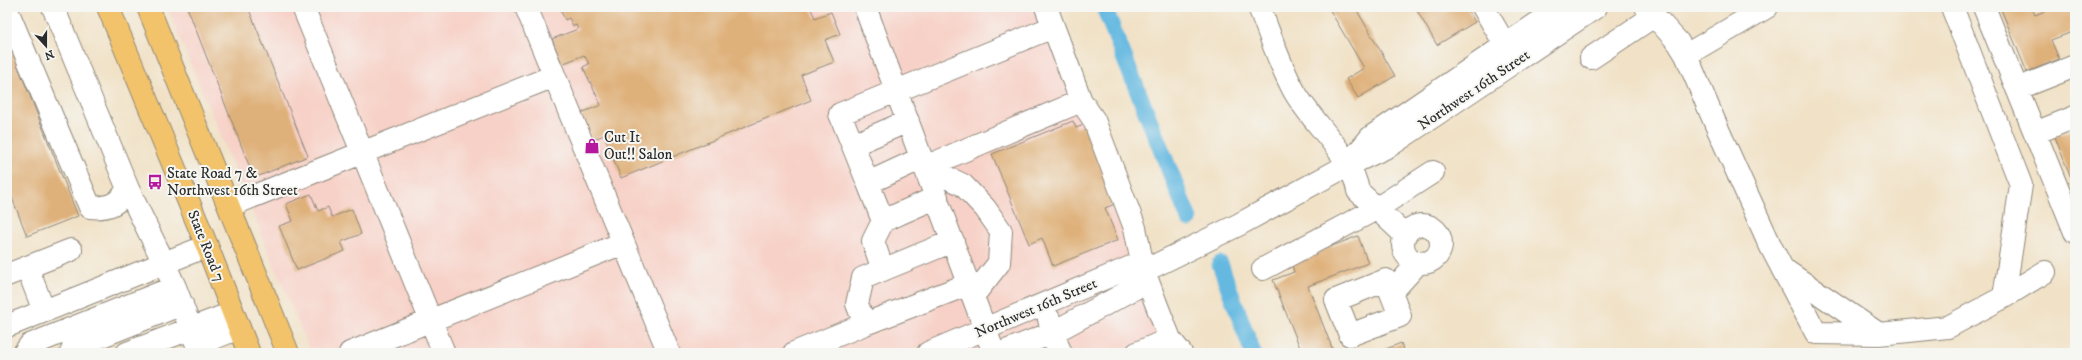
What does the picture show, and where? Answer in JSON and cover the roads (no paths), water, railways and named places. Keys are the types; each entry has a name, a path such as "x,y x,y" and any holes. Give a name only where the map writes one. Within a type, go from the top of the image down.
{"main road":[{"name":"State Road 7","path":"108,7 207,246 249,353"},
{"path":"148,7 288,353"}],"street":[{"path":"53,7 128,189 178,295 195,342"},
{"path":"303,7 444,353"},
{"path":"526,7 669,353"},
{"path":"865,7 994,353"},
{"path":"1046,7 1081,101 1094,120 1135,228 1144,271 1176,346 1137,353"},
{"path":"1258,7 1293,90 1352,173 1370,183 1382,205 1410,231"},
{"path":"1483,7 1511,54"},
{"name":"Northwest 16th Street","path":"928,353 1047,304 1131,267 1144,271 1238,225 1352,173 1511,54 1561,7"},
{"name":"Northwest 16th Street","path":"1511,54 1596,7"},
{"path":"1686,55 1767,7"},
{"path":"1952,7 2021,185 2004,297"},
{"path":"1984,7 2075,232"},
{"path":"7,10 90,207 102,208 120,201 128,189"},
{"path":"1591,58 1650,12 1678,42 1686,55 1771,246 1816,333 1879,334 1948,327 2004,297 2045,272"},
{"path":"883,221 840,114 1053,27"},
{"path":"2017,89 2075,66"},
{"path":"229,206 554,76"},
{"path":"868,183 924,163 1081,101"},
{"path":"2035,133 2075,117"},
{"path":"853,145 908,122"},
{"path":"794,353 865,324 971,290 999,263 1001,231 985,208 963,185 924,163"},
{"path":"1263,269 1382,205 1433,172"},
{"path":"883,270 873,241 883,221 936,197"},
{"path":"1391,293 1418,262 1431,260 1440,251 1440,238 1433,228 1421,225 1410,231 1404,249 1407,255 1418,262"},
{"path":"865,324 857,304 863,278 953,241"},
{"path":"350,353 623,243"},
{"path":"7,326 207,246"},
{"path":"44,311 17,271 70,250"},
{"path":"1784,269 1879,334"},
{"name":"Northwest 16th Street","path":"1001,353 1025,349 1139,286 1144,271"},
{"path":"24,353 30,345 178,295"},
{"path":"71,353 74,347 178,295"},
{"path":"1047,304 1052,333 1061,353"},
{"path":"127,353 195,342 235,320"}],"waterway":[{"path":"1104,7 1189,219"},
{"path":"1220,264 1253,353"}],"place":[{"name":"Cut It Out!! Salon","path":"592,146"},
{"name":"State Road 7 & Northwest 16th Street","path":"155,182"}]}
